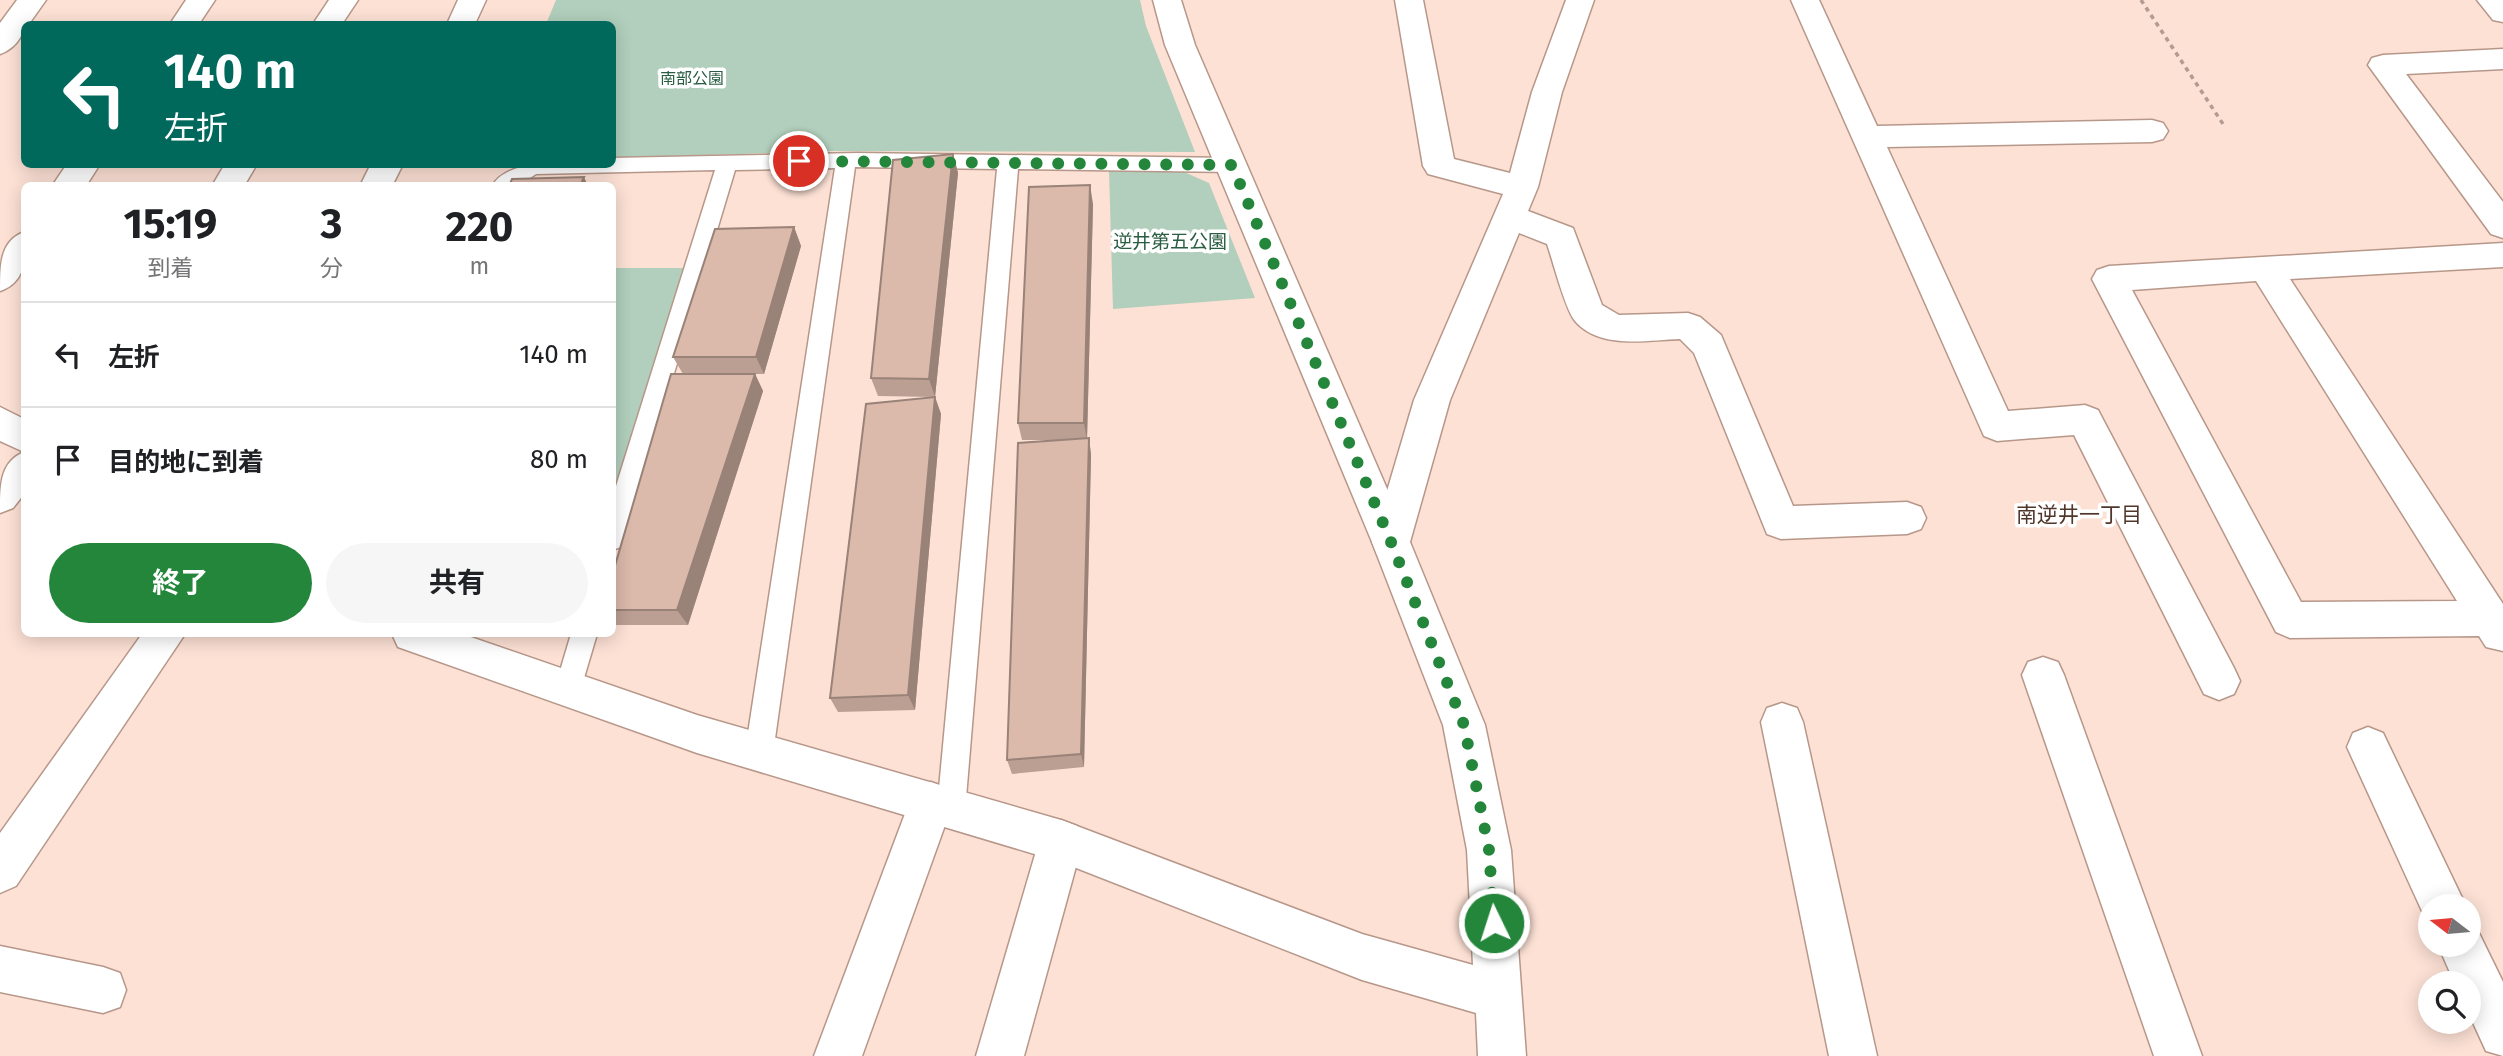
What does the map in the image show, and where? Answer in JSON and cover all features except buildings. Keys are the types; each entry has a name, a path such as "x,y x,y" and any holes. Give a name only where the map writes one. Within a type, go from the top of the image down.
{"street":[{"path":"0,44 32,0"},
{"path":"186,21 201,0"},
{"path":"329,21 344,0"},
{"path":"462,21 472,0"},
{"path":"1167,0 1180,46 1391,542 1464,725 1489,850 1500,996 1511,1052"},
{"path":"1409,0 1439,166 1516,202 1561,236 1588,313 1614,328 1688,326 1709,345 1781,523 1907,518"},
{"path":"1391,542 1432,400 1516,202 1547,92 1580,0"},
{"path":"1805,0 1997,426 2085,420 2219,681"},
{"path":"2491,0 2503,13"},
{"path":"2503,59 2383,65 2503,226"},
{"path":"1867,137 2152,131"},
{"path":"0,278 21,248"},
{"path":"2497,629 2290,620 2109,279 2503,255"},
{"path":"2266,268 2497,629"},
{"path":"0,422 21,435"},
{"path":"0,497 21,471"},
{"path":"0,871 163,637"},
{"path":"421,637 760,753 1060,841 1362,957 1500,996"},
{"path":"2043,675 2178,1056"},
{"path":"1783,722 1853,1056"},
{"path":"2368,747 2437,894"},
{"path":"838,1056 941,807"},
{"path":"1000,1056 1060,841"},
{"path":"2467,957 2503,1034"},
{"path":"0,969 103,990"}],"lane":[{"path":"616,165 846,160 1232,165"},
{"path":"760,753 846,160"},
{"path":"941,807 1008,162"},
{"path":"616,527 727,163"},
{"path":"508,182 530,168"},
{"path":"568,688 583,637"}],"path":[{"path":"2141,0 2225,127"}],"green space":[{"name":"南部公園","path":"556,0 1140,0 1146,26 1195,152 834,151 616,158 616,21 547,21"},
{"name":"逆井第五公園","path":"1109,171 1184,172 1209,183 1255,298 1113,309"},
{"path":"616,268 686,268 616,486"}],"district":[{"name":"南逆井一丁目","path":"2079,515"}],"route":[{"path":"799,161 1232,165 1391,542 1464,725 1489,850 1494,923"}]}
